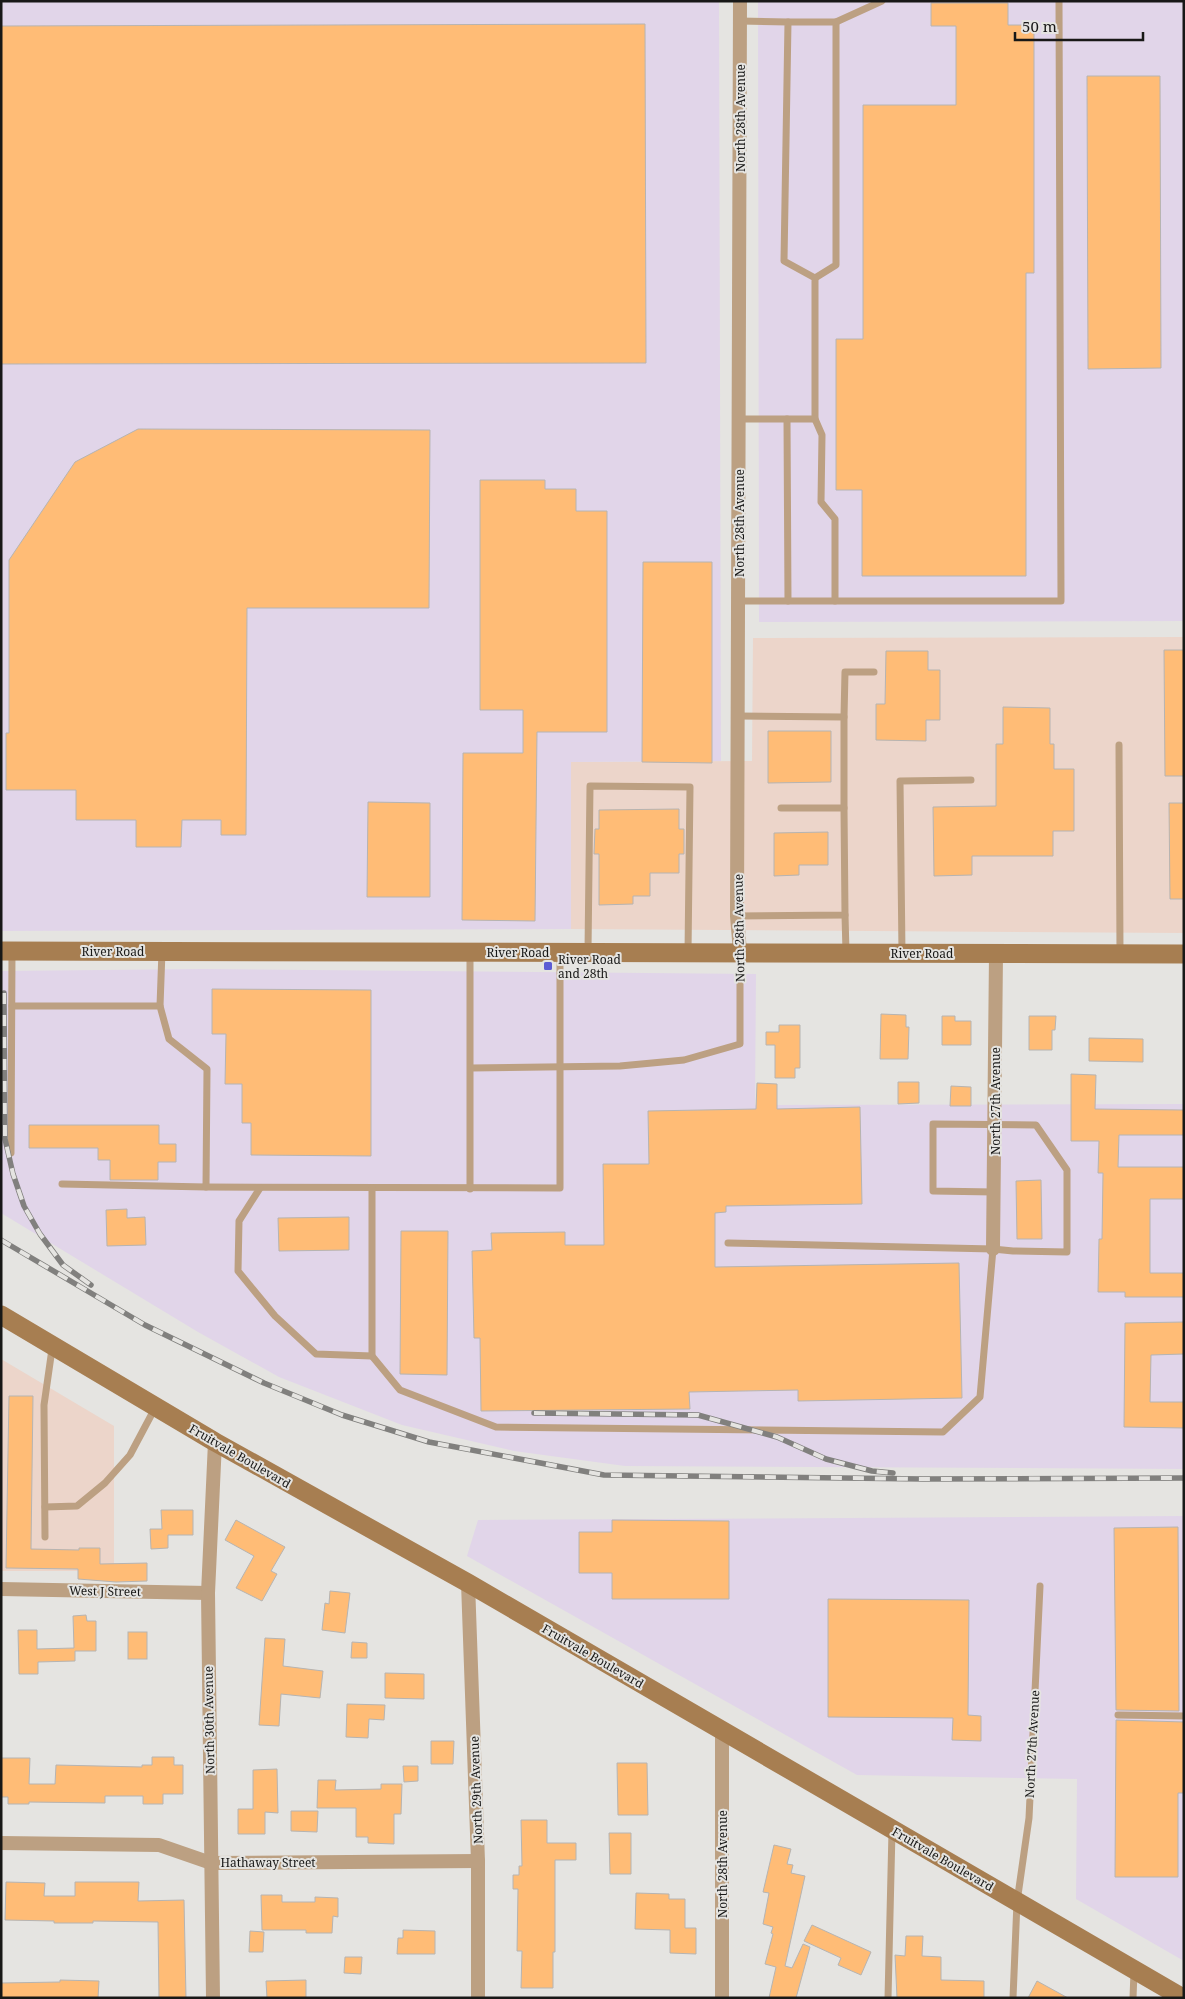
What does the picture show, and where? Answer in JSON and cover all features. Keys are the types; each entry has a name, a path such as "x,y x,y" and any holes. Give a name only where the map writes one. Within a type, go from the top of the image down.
{"main road":[{"name":"River Road","path":"7,950 1184,954"},
{"name":"Fruitvale Boulevard","path":"1,1315 215,1442 468,1583 1183,1998"}],"street":[{"name":"North 28th Avenue","path":"740,1 738,601 738,916 740,952"},
{"name":"North 27th Avenue","path":"993,1248 996,954"},
{"name":"North 30th Avenue","path":"213,1998 208,1593 215,1442"},
{"name":"North 29th Avenue","path":"468,1583 478,1861 478,1998"},
{"name":"West J Street","path":"1,1589 208,1593"},
{"name":"North 28th Avenue","path":"722,1731 722,1998"},
{"name":"Hathaway Street","path":"1,1843 159,1845 211,1863 478,1861"}],"lane":[{"path":"740,22 836,22 882,1"},
{"path":"738,601 1061,600 1059,1"},
{"path":"788,22 784,261 815,278"},
{"path":"815,278 836,265 836,22"},
{"path":"815,278 815,419 822,435 821,502 835,519 835,601"},
{"path":"739,419 815,419"},
{"path":"787,419 788,601"},
{"path":"846,953 845,672 874,672"},
{"path":"738,716 844,717"},
{"path":"1119,745 1120,954"},
{"path":"902,953 900,781 972,780"},
{"path":"588,952 590,786 690,787 688,952"},
{"path":"781,808 844,808"},
{"path":"738,916 845,915"},
{"path":"7,950 12,1006 11,1153"},
{"path":"162,951 160,1006 169,1039 206,1069 206,1187"},
{"path":"470,951 470,1189"},
{"path":"62,1184 260,1188 560,1188 560,952"},
{"name":"North 28th Avenue","path":"560,1068 620,1066 684,1060 740,1044 740,952"},
{"path":"12,1006 160,1006"},
{"path":"471,1068 560,1068"},
{"path":"728,1243 993,1248 1013,1251 1067,1252 1067,1170 1036,1125 995,1123 933,1124 933,1192 994,1192"},
{"path":"260,1188 239,1221 238,1271 275,1316 316,1354 372,1356"},
{"path":"372,1188 372,1356 400,1390 496,1427 943,1432 980,1397 993,1248"},
{"path":"45,1537 44,1405 53,1346"},
{"path":"45,1507 77,1506 105,1483 130,1455 156,1407"},
{"name":"North 27th Avenue","path":"1013,1998 1017,1902 1029,1818 1040,1586"},
{"path":"1118,1716 1184,1716"},
{"path":"888,1998 892,1829"},
{"path":"1133,1998 1134,1969"}],"shaded area":[{"path":"1,1 719,1 721,761 571,762 571,929 1,931"},
{"path":"758,1 1184,1 1184,621 759,622"},
{"path":"1184,637 1184,933 571,929 571,762 752,761 753,638"},
{"path":"203,969 756,974 755,1105 1184,1104 1184,1469 625,1466 514,1451 402,1425 279,1377 198,1332 1,1213 1,971"},
{"path":"1,1359 114,1426 114,1571 1,1571"},
{"path":"1184,1516 1184,1961 1076,1899 1077,1779 857,1775 467,1556 478,1520"}],"building":[{"path":"931,3 1008,3 1008,25 1034,25 1034,273 1026,273 1026,576 862,576 862,490 836,490 836,339 863,339 863,105 956,105 956,26 931,26"},
{"path":"645,24 646,363 1,364 1,26"},
{"path":"1087,76 1160,76 1161,368 1088,369"},
{"path":"138,429 430,430 429,608 247,608 246,835 221,835 221,820 182,820 181,847 136,847 136,820 76,820 76,790 6,790 6,733 9,733 9,560 75,462"},
{"path":"480,480 545,480 545,489 576,489 576,511 607,511 607,732 537,732 535,921 462,920 463,753 523,753 523,710 480,710"},
{"path":"643,562 712,562 712,763 642,762"},
{"path":"1164,650 1184,650 1184,776 1165,776"},
{"path":"886,651 928,651 928,670 940,670 940,720 926,720 926,741 876,740 876,704 885,704"},
{"path":"1003,707 1050,708 1050,744 1054,744 1054,769 1074,769 1074,831 1053,831 1053,856 972,856 972,875 934,876 933,807 996,806 996,744 1003,744"},
{"path":"768,731 831,731 831,782 768,783"},
{"path":"368,802 430,803 430,897 367,897"},
{"path":"1169,803 1184,803 1184,899 1170,899"},
{"path":"679,809 679,829 684,829 684,854 679,854 679,873 650,873 650,896 633,896 633,904 599,905 599,854 594,854 595,829 599,829 599,810"},
{"path":"828,832 828,865 799,865 799,875 774,876 774,833"},
{"path":"212,989 371,990 371,1156 251,1155 251,1123 242,1123 242,1084 225,1084 226,1034 212,1034"},
{"path":"881,1014 906,1015 906,1027 909,1027 908,1059 880,1059"},
{"path":"942,1016 955,1016 955,1021 971,1021 971,1045 942,1045"},
{"path":"1029,1016 1056,1016 1055,1030 1052,1030 1052,1050 1029,1050"},
{"path":"779,1025 800,1025 800,1068 795,1068 795,1078 775,1078 775,1045 766,1045 766,1032 779,1032"},
{"path":"1089,1038 1143,1039 1143,1062 1089,1061"},
{"path":"1071,1074 1096,1075 1095,1109 1184,1110 1184,1135 1119,1135 1118,1167 1184,1167 1184,1199 1150,1199 1150,1273 1184,1273 1184,1297 1125,1297 1125,1292 1098,1292 1099,1239 1102,1239 1103,1173 1098,1173 1099,1141 1071,1141"},
{"path":"898,1082 919,1082 919,1103 898,1104"},
{"path":"757,1083 777,1084 777,1109 860,1107 862,1204 726,1206 726,1212 715,1213 715,1267 959,1263 962,1398 798,1401 798,1390 689,1392 690,1409 481,1411 480,1338 474,1338 472,1251 492,1250 491,1233 565,1232 565,1245 604,1245 603,1164 649,1164 648,1111 756,1109"},
{"path":"951,1086 971,1087 971,1106 950,1106"},
{"path":"29,1125 159,1125 159,1144 176,1144 176,1162 158,1162 158,1180 110,1180 110,1160 98,1160 98,1148 29,1148"},
{"path":"1041,1180 1042,1239 1017,1239 1016,1181"},
{"path":"127,1209 127,1218 145,1217 146,1245 107,1246 106,1210"},
{"path":"349,1217 349,1250 279,1251 278,1218"},
{"path":"401,1231 448,1231 447,1375 400,1374"},
{"path":"1184,1322 1184,1354 1151,1355 1150,1402 1184,1402 1184,1428 1124,1427 1125,1323"},
{"path":"9,1396 33,1396 31,1549 79,1550 79,1548 100,1548 100,1564 147,1563 147,1581 116,1582 78,1579 78,1569 6,1568"},
{"path":"161,1510 193,1510 193,1535 168,1535 168,1548 151,1549 150,1529 162,1529"},
{"path":"236,1520 285,1547 271,1571 277,1574 262,1601 236,1588 254,1556 225,1540"},
{"path":"612,1520 729,1521 729,1599 612,1599 612,1573 579,1573 579,1532 612,1532"},
{"path":"1178,1527 1179,1711 1116,1710 1114,1528"},
{"path":"330,1591 350,1593 345,1633 322,1630 325,1603 329,1604"},
{"path":"828,1599 969,1600 968,1715 981,1716 981,1741 952,1740 953,1718 828,1717"},
{"path":"86,1615 87,1621 96,1621 96,1651 75,1651 75,1661 38,1662 38,1674 19,1674 18,1630 37,1630 37,1649 74,1648 73,1616"},
{"path":"128,1632 147,1632 147,1659 128,1659"},
{"path":"265,1638 285,1639 283,1666 323,1671 320,1698 281,1694 279,1726 259,1725"},
{"path":"352,1642 367,1643 367,1658 351,1658"},
{"path":"385,1673 424,1674 424,1699 385,1698"},
{"path":"347,1704 385,1705 384,1720 369,1719 368,1738 346,1737"},
{"path":"1116,1720 1184,1722 1184,1793 1178,1793 1178,1877 1115,1877"},
{"path":"431,1741 454,1741 453,1764 431,1764"},
{"path":"152,1757 174,1757 174,1765 183,1765 183,1794 163,1794 163,1804 143,1804 143,1796 105,1796 105,1803 29,1802 29,1804 8,1804 8,1797 1,1797 1,1758 30,1758 29,1784 55,1784 56,1765 142,1767 142,1765 152,1765"},
{"path":"617,1763 647,1763 648,1815 618,1815"},
{"path":"403,1766 418,1766 418,1781 404,1782"},
{"path":"277,1769 278,1813 265,1812 265,1834 238,1834 238,1809 253,1809 253,1770"},
{"path":"318,1780 336,1780 335,1790 381,1789 381,1784 402,1784 401,1814 394,1814 394,1844 368,1843 368,1837 356,1837 356,1808 317,1808"},
{"path":"291,1811 318,1811 317,1832 291,1831"},
{"path":"521,1820 547,1820 547,1843 576,1843 576,1860 555,1860 553,1988 521,1988 522,1951 517,1951 518,1889 513,1889 513,1875 519,1875 519,1866 522,1866"},
{"path":"609,1833 631,1833 631,1874 610,1874"},
{"path":"774,1845 791,1849 787,1864 793,1865 791,1873 805,1876 785,1966 792,1968 803,1944 810,1947 796,1998 769,1998 776,1967 765,1964 773,1927 763,1924 769,1893 763,1892"},
{"path":"6,1882 45,1883 44,1896 75,1896 75,1882 139,1882 138,1901 184,1900 186,1998 159,1998 158,1922 93,1921 93,1923 54,1923 54,1921 5,1920"},
{"path":"636,1893 669,1894 669,1899 685,1899 685,1928 696,1928 696,1954 670,1953 670,1930 635,1929"},
{"path":"261,1895 282,1895 282,1902 315,1902 315,1897 338,1898 338,1917 333,1916 332,1933 306,1933 306,1930 262,1930"},
{"path":"812,1925 871,1952 861,1975 838,1965 841,1958 804,1941"},
{"path":"403,1930 435,1931 435,1954 397,1954 398,1938 403,1938"},
{"path":"250,1931 264,1932 263,1952 249,1952"},
{"path":"906,1936 923,1936 922,1956 941,1957 941,1980 984,1981 984,1998 897,1998 895,1955 905,1956"},
{"path":"345,1957 362,1957 361,1974 344,1973"},
{"path":"60,1980 99,1981 98,1998 1,1998 1,1983 60,1982"},
{"path":"306,1980 306,1998 267,1998 266,1981"},
{"path":"1037,1981 1068,1998 1028,1998"}],"railway":[{"path":"4,993 5,1139 13,1174 24,1206 40,1234 63,1265 91,1285"},
{"path":"1,1240 145,1325 264,1383 342,1415 429,1442 604,1475 923,1479 1184,1478"},
{"path":"534,1413 698,1415 777,1437 826,1459 872,1471 893,1473"}],"place":[{"name":"River Road and 28th","path":"548,966"}]}
